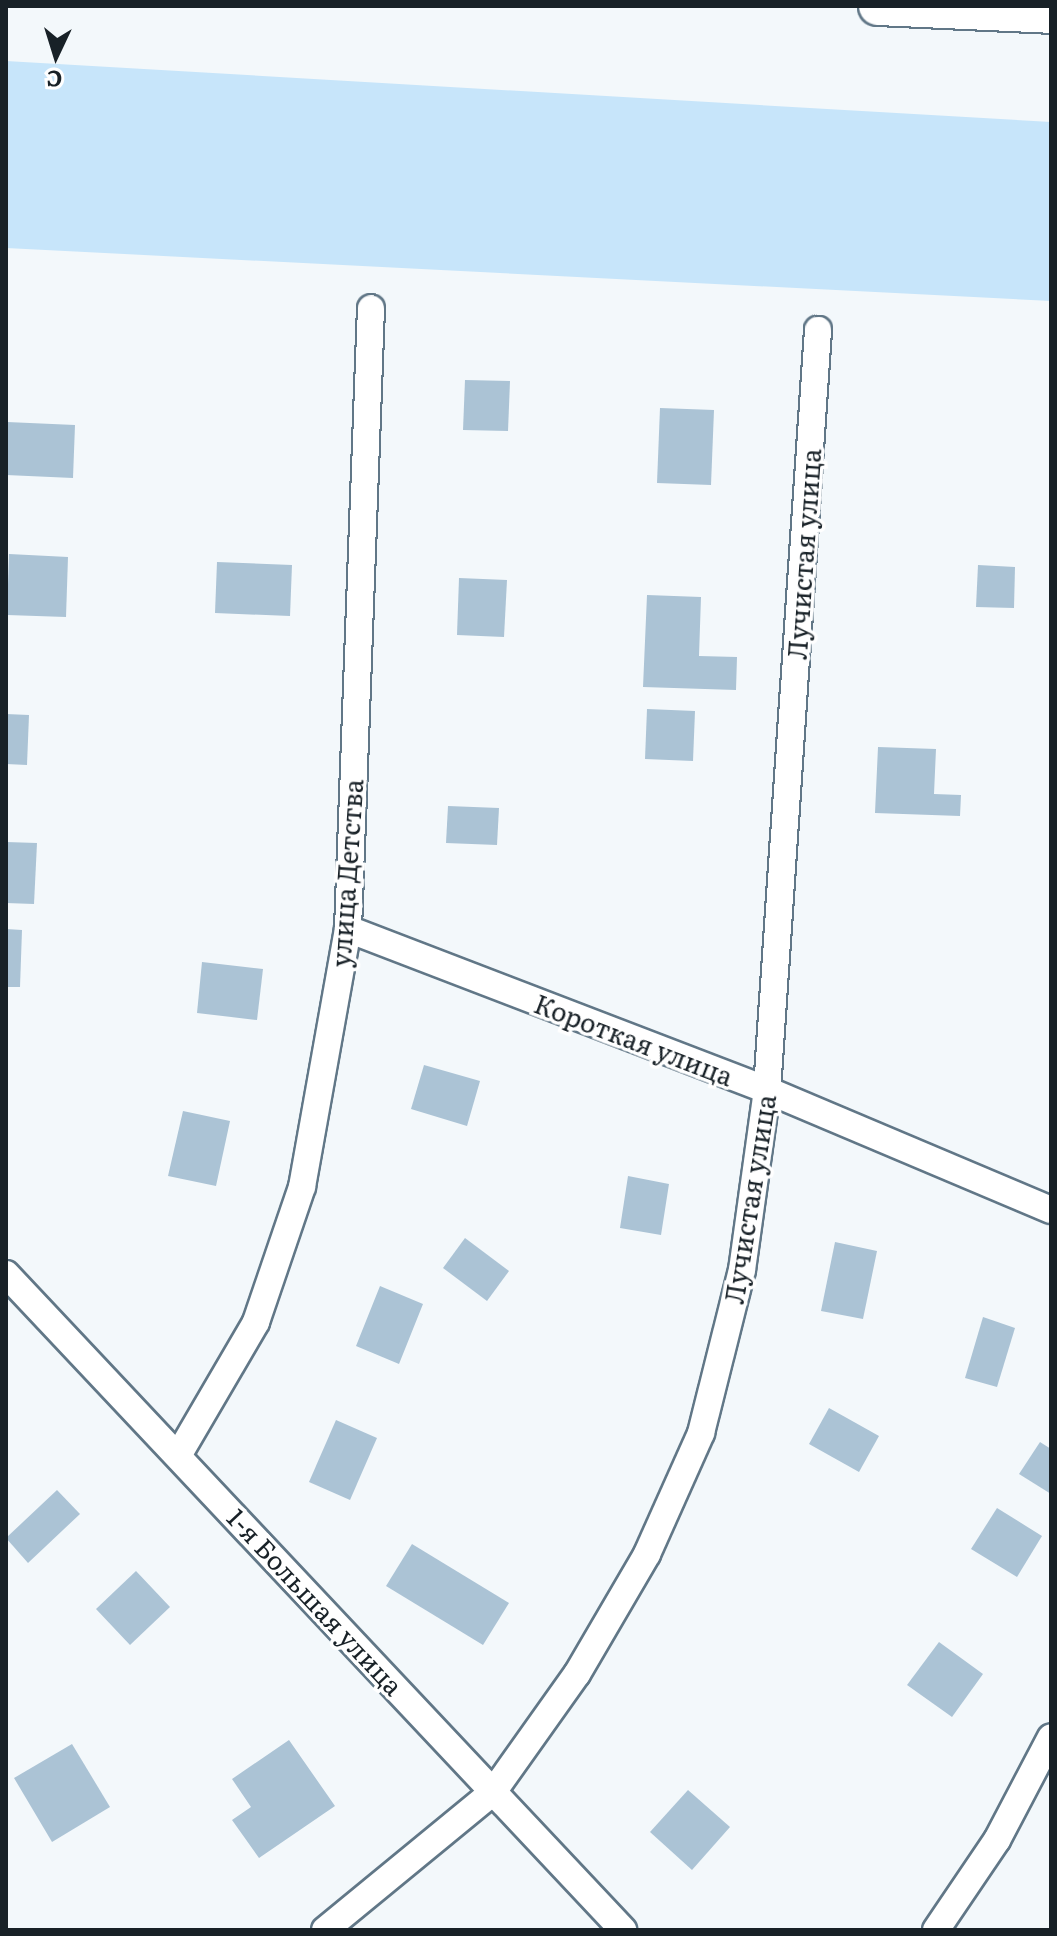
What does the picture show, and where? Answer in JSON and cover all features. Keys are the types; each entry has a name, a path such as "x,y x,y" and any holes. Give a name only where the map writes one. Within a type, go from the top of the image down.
{"main road":[{"path":"878,6 1051,14"}],"street":[{"name":"улица Детства","path":"179,1454 256,1322 302,1187 348,929 371,308"},
{"name":"Лучистая улица","path":"325,1930 493,1792 577,1674 640,1568 701,1433 742,1270 767,1090 818,330"},
{"name":"Короткая улица","path":"348,929 767,1090 1051,1210"},
{"name":"1-я Большая улица","path":"6,1274 179,1454 623,1930"},
{"path":"936,1930 997,1840 1051,1737"}],"shaded area":[{"path":"6,61 1051,122 1051,301 6,248"}],"building":[{"path":"465,380 510,381 508,431 463,430"},
{"path":"660,408 714,410 711,485 657,483"},
{"path":"7,422 75,425 73,478 6,475"},
{"path":"9,554 68,557 66,617 7,615"},
{"path":"217,562 292,565 290,616 215,613"},
{"path":"978,565 1015,567 1014,608 976,607"},
{"path":"459,578 507,580 504,637 457,635"},
{"path":"647,595 701,597 699,656 737,657 736,690 643,687"},
{"path":"647,709 695,711 693,761 645,759"},
{"path":"6,714 29,715 27,765 6,764"},
{"path":"878,747 936,749 934,794 961,795 960,816 875,813"},
{"path":"448,806 499,808 497,845 446,843"},
{"path":"6,842 37,843 34,904 6,903"},
{"path":"6,929 22,930 20,987 6,987"},
{"path":"202,962 263,969 257,1020 197,1013"},
{"path":"424,1065 480,1081 467,1126 411,1109"},
{"path":"183,1111 230,1121 216,1186 168,1176"},
{"path":"628,1176 669,1184 661,1235 620,1228"},
{"path":"465,1238 509,1271 487,1301 443,1268"},
{"path":"835,1242 877,1251 863,1319 821,1311"},
{"path":"380,1286 423,1304 399,1364 356,1346"},
{"path":"983,1317 1015,1328 997,1387 965,1378"},
{"path":"829,1408 879,1436 859,1472 809,1444"},
{"path":"336,1420 377,1438 350,1500 309,1482"},
{"path":"1040,1442 1051,1449 1051,1494 1019,1474"},
{"path":"57,1490 80,1514 28,1563 6,1538"},
{"path":"997,1508 1042,1536 1017,1577 971,1549"},
{"path":"412,1544 509,1603 483,1645 386,1586"},
{"path":"136,1571 170,1607 130,1645 96,1609"},
{"path":"939,1642 983,1674 952,1717 907,1685"},
{"path":"289,1740 335,1806 259,1858 232,1820 251,1807 232,1779"},
{"path":"72,1744 110,1807 52,1842 14,1778"},
{"path":"688,1790 730,1827 692,1870 650,1832"}]}
